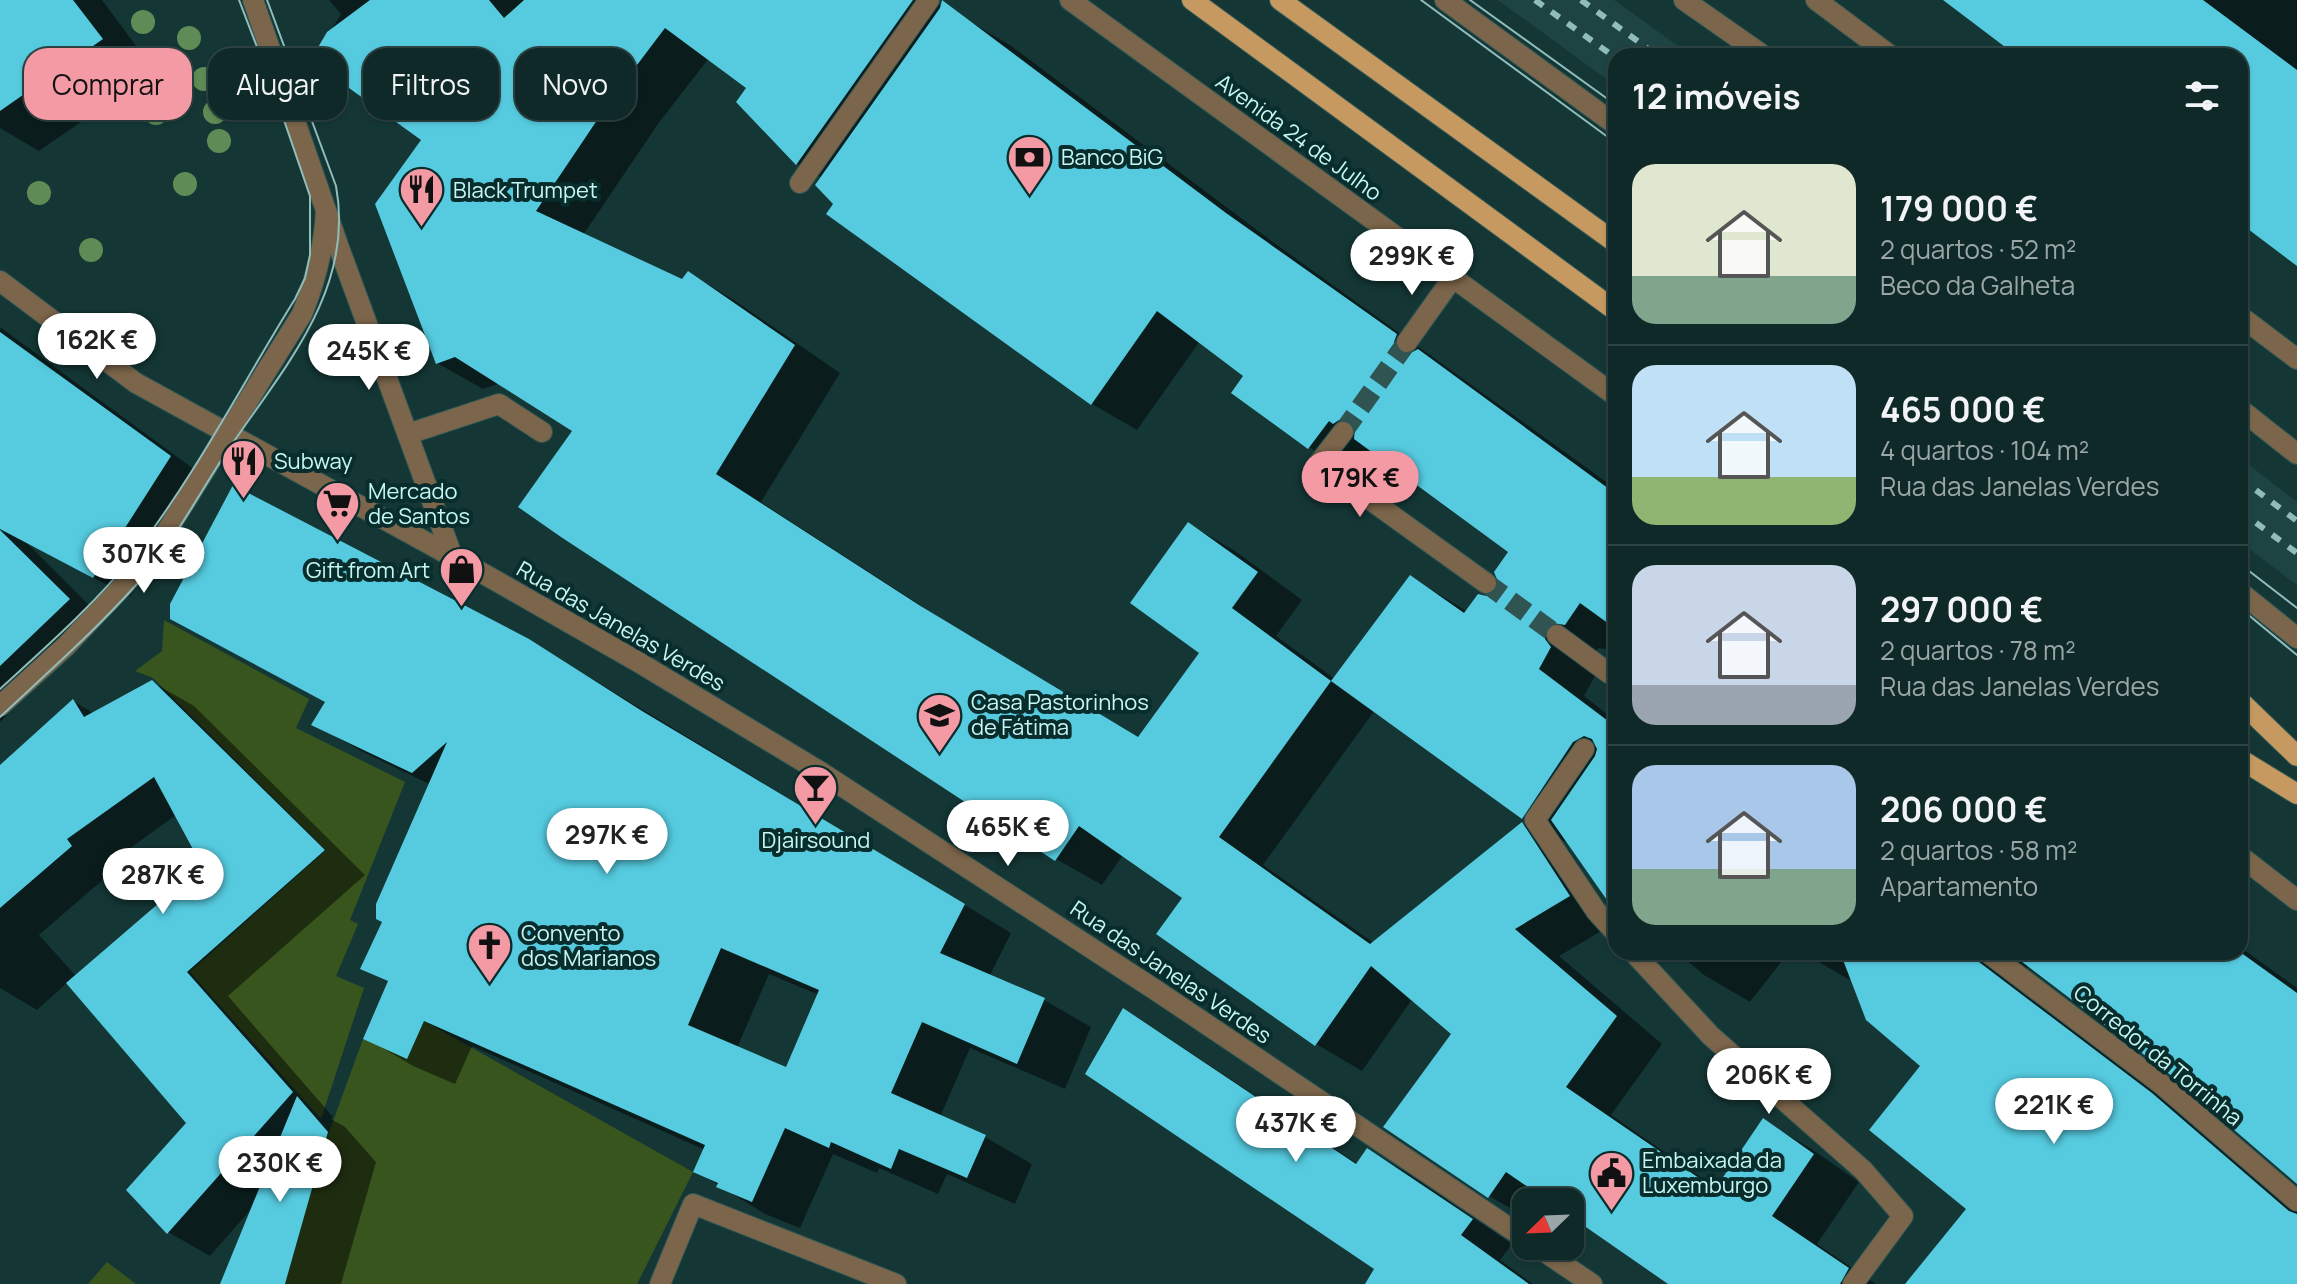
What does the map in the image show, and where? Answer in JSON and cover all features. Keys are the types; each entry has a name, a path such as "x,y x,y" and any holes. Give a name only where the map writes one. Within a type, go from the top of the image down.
{"main road":[{"path":"1192,0 1608,305"},
{"path":"1280,0 1608,237"},
{"path":"2248,709 2297,756"},
{"path":"2248,764 2297,794"}],"street":[{"path":"253,0 326,211 453,558"},
{"path":"800,183 929,0"},
{"name":"Avenida 24 de Julho","path":"1070,0 1608,390"},
{"path":"1445,0 1608,119"},
{"path":"1684,0 1753,48"},
{"path":"1816,0 1880,48"},
{"path":"0,706 66,646 123,586 163,537 302,314 317,279 326,211"},
{"path":"1407,342 1452,279"},
{"name":"Rua das Janelas Verdes","path":"0,281 136,383 640,663 819,771 1157,991 1512,1230"},
{"path":"2248,322 2297,359"},
{"path":"408,434 499,404 542,432"},
{"path":"2248,415 2297,454"},
{"path":"1343,432 1319,463 1486,583"},
{"path":"2248,598 2297,638"},
{"path":"1557,635 1608,673"},
{"path":"1584,749 1535,820 1608,924"},
{"path":"2248,862 2297,900"},
{"path":"1640,960 1711,1036 1863,1170 1903,1216 1853,1284"},
{"name":"Corredor da Torrinha","path":"1998,960 2160,1083 2297,1201"},
{"path":"660,1284 693,1204 896,1284"},
{"path":"1557,1260 1592,1284"}],"shaded area":[{"path":"1498,0 1614,0 1681,48 1608,48 1608,80"},
{"path":"2248,464 2297,502 2297,585 2248,548"}],"green space":[{"path":"164,620 309,699 296,728 405,782 350,920 358,924 336,976 364,988 321,1119 190,972 326,850 153,678 135,671 162,651"},
{"path":"424,1021 693,1172 637,1284 280,1284 324,1146 363,1039 407,1058"},
{"path":"107,1262 136,1284 88,1284"}],"building":[{"path":"0,0 73,0 103,39 90,48 24,48 24,94 0,111"},
{"path":"370,0 489,0 504,18 524,0 913,0 796,165 736,102 746,88 665,28 636,66 636,48 515,48 515,120 597,120 536,211 682,279 688,271 795,345 716,474 919,605 1138,737 1199,653 1130,603 1188,522 1258,572 1232,608 1331,681 1219,837 1370,944 1522,822 1570,896 1515,929 1617,1016 1566,1087 1715,1189 1763,1118 1814,1154 1772,1216 1849,1268 1840,1284 1668,1284 1584,1226 1584,1188 1529,1188 1506,1172 1488,1198 1383,1127 1451,1034 1371,966 1315,1046 1156,934 1182,898 1079,826 1055,861 518,507 572,431 455,357 436,364 375,204 421,140 393,120 499,120 499,48 363,48 363,98 347,87 347,48 318,48 327,32"},
{"path":"942,0 1226,213 1397,334 1394,342 1399,352 1407,355 1418,349 1608,488 1608,623 1580,603 1565,625 1553,623 1546,628 1545,639 1551,647 1539,669 1608,721 1608,902 1551,820 1595,756 1597,749 1592,739 1584,736 1573,742 1522,819 1331,681 1410,575 1464,613 1478,594 1486,596 1496,591 1499,584 1494,572 1508,552 1354,439 1355,428 1350,421 1339,420 1333,424 1329,421 1308,449 1231,393 1243,376 1157,311 1091,405 826,214 833,204 815,185 940,8"},
{"path":"1943,0 2203,0 2297,70 2297,266 2248,229 2248,48 2006,48"},
{"path":"0,332 171,456 93,578 0,529"},
{"path":"233,485 529,639 642,711 965,904 940,953 1045,998 1017,1064 922,1022 891,1093 986,1135 967,1178 899,1149 891,1169 831,1142 829,1148 785,1128 752,1202 716,1187 718,1183 693,1172 705,1145 424,1021 407,1059 363,1039 388,981 360,969 382,922 376,919 376,904 447,742 412,773 311,725 325,702 170,619 170,604","holes":["721,948 819,990 786,1067 688,1025"]},
{"path":"0,530 70,599 0,666"},
{"path":"152,680 325,850 187,972 293,1092 167,1234 126,1190 186,1123 66,983 202,866 154,777 67,839 72,846 0,908 0,765 73,699 84,717"},
{"path":"2248,958 2297,993 2297,1184 2168,1073 2020,960"},
{"path":"1843,960 1978,960 2152,1093 2289,1211 2297,1214 2297,1284 1905,1284 1966,1209 1869,1130 1920,1066 1866,1020"},
{"path":"1123,1008 1356,1164 1367,1148 1473,1219 1461,1235 1529,1284 1365,1284 1374,1269 1085,1074"},
{"path":"297,1096 328,1132 285,1284 220,1284"}],"tunnel":[{"path":"1343,432 1407,342"},
{"path":"1486,583 1557,635"}],"tram line":[{"path":"0,689 86,609 133,556 198,462 305,278 310,255 310,196 239,0"},
{"path":"0,717 104,619 160,556 288,364 323,298 334,262 339,225 336,186 267,0"},
{"path":"1421,0 1608,137"},
{"path":"1470,0 1608,99"},
{"path":"2248,570 2297,608"},
{"path":"2248,615 2297,655"}],"railway":[{"path":"1535,0 1608,52"},
{"path":"1581,0 1647,48"},
{"path":"2248,484 2297,521"},
{"path":"2248,517 2297,553"}],"place":[{"name":"Banco BiG","path":"1030,196"},
{"name":"Black Trumpet","path":"422,229"},
{"name":"Subway","path":"243,500"},
{"name":"Mercado de Santos","path":"337,543"},
{"name":"Gift from Art","path":"461,609"},
{"name":"Casa Pastorinhos de Fátima","path":"940,754"},
{"name":"Djairsound","path":"816,826"},
{"name":"Convento dos Marianos","path":"490,985"},
{"name":"Embaixada da Luxemburgo","path":"1611,1212"}]}
